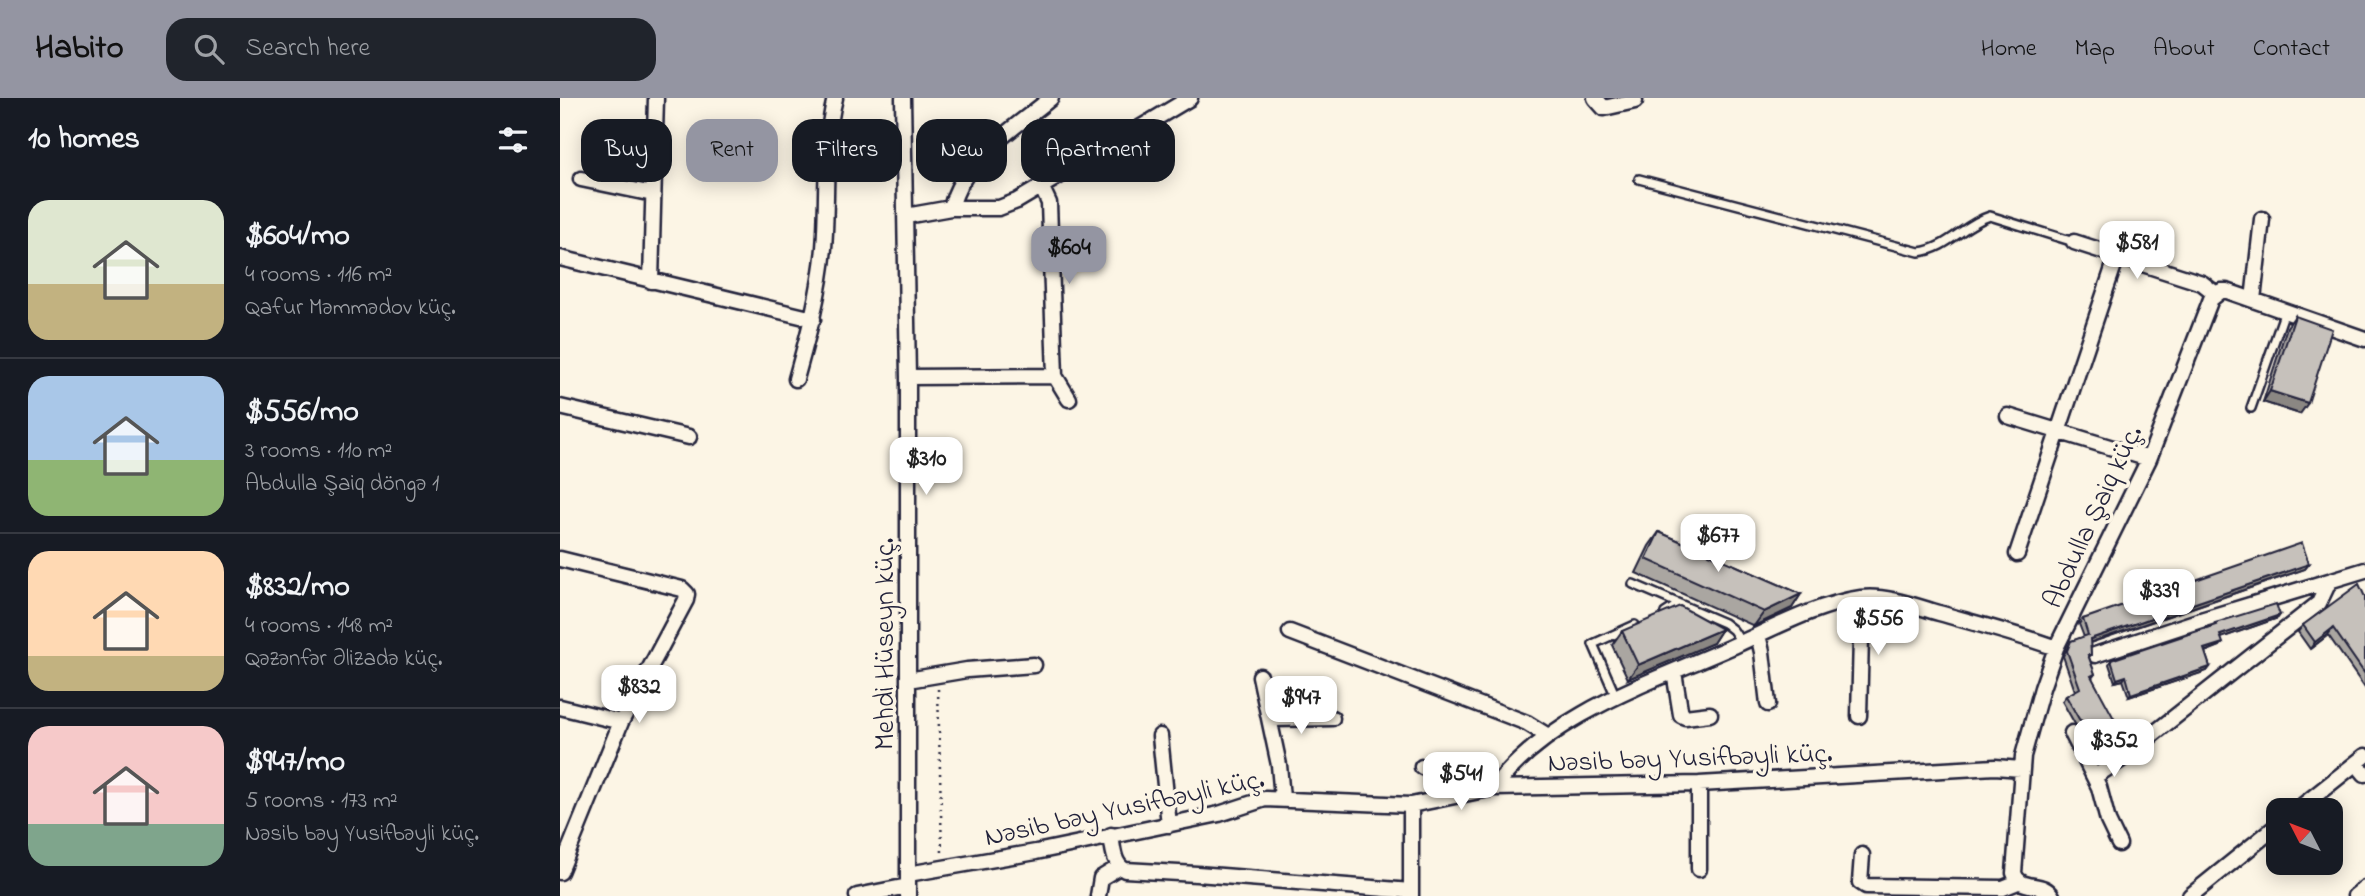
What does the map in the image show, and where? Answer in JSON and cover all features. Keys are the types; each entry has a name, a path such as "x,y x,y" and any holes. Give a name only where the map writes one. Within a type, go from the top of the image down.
{"street":[{"path":"651,282 656,98"},
{"path":"796,379 813,319 824,250 828,154 835,98"},
{"name":"Mehdi Hüseyn küç.","path":"903,98 908,377 908,885"},
{"path":"951,208 955,192 972,165 1051,98"},
{"path":"906,216 951,208 999,208 1042,188 1190,98"},
{"path":"1595,98 1604,108 1635,101"},
{"path":"595,182 653,194"},
{"path":"1042,188 1049,203 1055,376 1069,399"},
{"path":"2253,300 2262,219"},
{"path":"2074,242 2202,283 2216,294 2227,291 2365,339"},
{"path":"2017,554 2117,256"},
{"path":"560,258 813,319"},
{"name":"Abdulla Şaiq küç.","path":"2018,881 2014,873 2021,769 2042,688 2056,648 2149,459 2204,312 2216,294"},
{"path":"908,377 1055,376"},
{"path":"560,407 689,437"},
{"path":"2008,416 2149,459"},
{"path":"560,559 682,589 687,594 621,722 560,871"},
{"path":"2095,655 2365,570"},
{"path":"2094,777 2119,761 2319,603 2329,582"},
{"path":"1859,716 1862,598"},
{"path":"1494,788 1508,768 1548,736 1616,697 1817,611 1862,598 1877,598 1911,605 2056,648"},
{"path":"1290,632 1527,723 1548,736"},
{"path":"1758,635 1768,704"},
{"path":"908,680 967,670 1034,665"},
{"path":"1674,672 1681,715 1685,718 1710,714"},
{"path":"1260,676 1279,765 1282,798"},
{"path":"560,707 621,722"},
{"path":"1270,719 1332,718"},
{"path":"2072,733 2094,777 2108,821 2119,844"},
{"path":"1160,736 1168,825"},
{"path":"2314,798 2362,764"},
{"path":"1422,766 1448,778 1454,796"},
{"name":"Nəsib bəy Yusifbəyli küç.","path":"856,896 908,885 942,868 1168,825 1219,814 1265,799 1411,805 1494,788 1699,783 1995,767 2021,769"},
{"path":"1699,783 1699,869"},
{"path":"1111,835 1119,867 1125,870 1411,893 1411,805"},
{"path":"2190,896 2266,835"},
{"path":"1862,855 1860,882 1866,886 2003,888 2018,881 2044,888 2052,896"},
{"path":"1098,896 1101,878 1119,867"},
{"path":"2355,896 2365,888"}],"lane":[{"path":"1639,179 1919,252 1938,247 1990,215 2074,242"},
{"path":"2251,408 2284,311"},
{"path":"1633,584 1724,623 1733,630 1741,643"},
{"path":"1655,617 1679,604"},
{"path":"1616,697 1593,643 1643,622"}],"path":[{"path":"938,675 942,868"}],"building":[{"path":"2295,316 2332,329 2308,403 2270,391"},
{"path":"1659,532 1801,594 1764,612 1646,559"},
{"path":"2302,543 2309,564 2090,639 2091,655 2088,655 2095,674 2091,676 2123,735 2097,750 2084,723 2066,696 2080,688 2067,651 2071,641 2088,635 2083,619"},
{"path":"2359,584 2365,597 2365,674 2333,628 2315,642 2303,625"},
{"path":"2276,604 2280,615 2220,635 2223,643 2204,649 2210,667 2131,694 2126,676 2117,679 2111,660"},
{"path":"1680,606 1722,629 1638,665 1622,631"}]}
